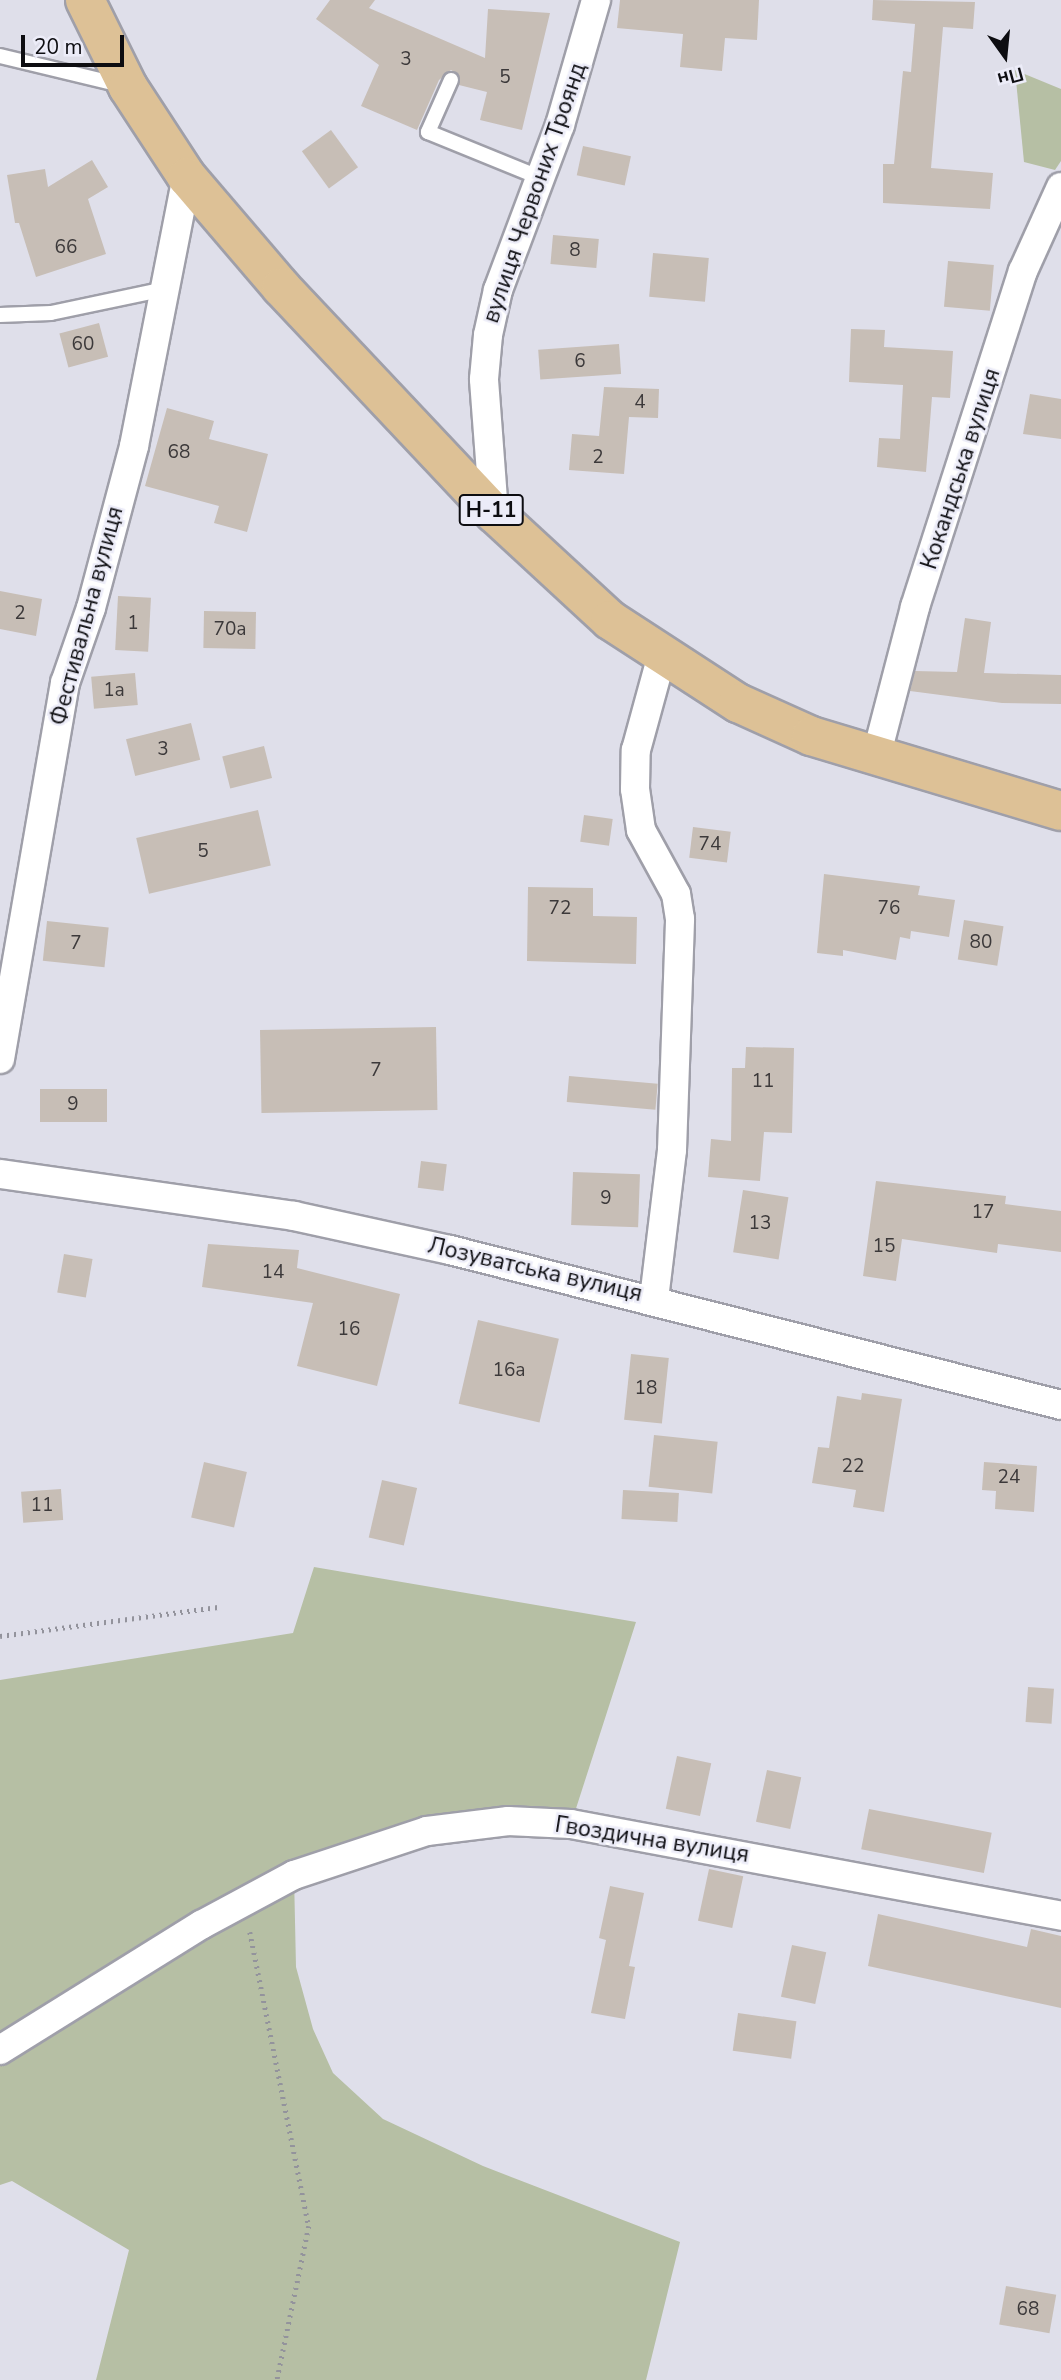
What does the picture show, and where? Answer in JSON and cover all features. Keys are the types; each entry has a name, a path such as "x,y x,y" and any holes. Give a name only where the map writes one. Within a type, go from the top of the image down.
{"main road":[{"name":"Н-11","path":"85,0 128,87 187,177 281,287 494,513 600,611 738,703 811,736 1061,811"}],"street":[{"name":"вулиця Червоних Троянд","path":"494,513 484,379 488,335 498,290 541,178 596,0"},
{"name":"Фестивальна вулиця","path":"0,1059 65,683 91,608 134,446 187,177"},
{"name":"Кокандська вулиця","path":"876,757 915,607 1023,271 1061,187"},
{"path":"654,1299 672,1150 680,919 676,894 641,830 635,789 636,750 662,654"},
{"name":"Лозуватська вулиця","path":"0,1174 293,1216 654,1299 1061,1405"},
{"name":"Гвоздична вулиця","path":"0,2050 245,1902 345,1855 427,1831 508,1821 639,1833 1061,1916"}],"lane":[{"path":"0,56 128,87"},
{"path":"451,80 428,132 541,178"},
{"path":"0,315 51,313 165,289"}],"path":[{"path":"0,1636 218,1607"},
{"path":"245,1902 309,2225 277,2380"}],"green space":[{"path":"1015,70 1061,89 1061,161 1055,170 1024,162"},
{"path":"314,1567 636,1622 571,1824 508,1821 294,1875 296,1967 313,2029 333,2073 383,2119 483,2166 680,2242 646,2380 96,2380 129,2250 12,2181 0,2185 0,1680 293,1633"}],"building":[{"path":"330,0 375,0 369,8 485,58 488,9 550,13 522,130 480,120 487,92 459,85 459,75 451,70 439,80 417,130 361,106 379,65 316,19"},
{"path":"620,0 759,0 757,40 725,38 722,71 680,67 683,34 617,28"},
{"path":"873,0 975,2 973,29 943,27 931,168 993,173 990,209 883,203 883,164 894,164 903,71 911,72 915,24 872,20"},
{"path":"331,130 358,167 329,188 302,151"},
{"path":"583,146 631,156 625,186 577,175"},
{"path":"92,160 108,187 88,199 106,254 36,277 19,223 15,223 7,175 45,169 48,187"},
{"path":"553,235 599,239 596,268 550,264"},
{"path":"653,253 709,258 705,302 649,297"},
{"path":"948,261 994,265 990,311 944,307"},
{"path":"99,323 108,357 68,367 59,334"},
{"path":"851,329 885,330 884,347 953,351 950,398 932,397 926,472 877,467 879,438 900,439 903,385 849,382"},
{"path":"619,344 621,374 540,380 538,350"},
{"path":"604,387 659,389 658,418 629,417 624,474 569,470 572,434 599,436"},
{"path":"1030,394 1061,399 1061,439 1023,434"},
{"path":"167,408 214,421 209,439 268,454 247,532 214,523 219,506 145,486"},
{"path":"0,591 42,599 36,636 0,629"},
{"path":"118,596 151,598 148,652 115,650"},
{"path":"204,611 256,612 255,649 203,648"},
{"path":"965,618 991,622 984,673 1061,675 1061,704 1002,703 910,691 915,671 957,672"},
{"path":"135,673 138,705 94,709 91,677"},
{"path":"191,723 200,760 135,776 126,739"},
{"path":"264,746 272,778 230,788 222,756"},
{"path":"258,810 271,866 149,894 136,838"},
{"path":"584,815 613,819 609,846 580,842"},
{"path":"693,827 731,832 727,862 689,858"},
{"path":"824,874 920,886 918,895 955,900 949,937 911,931 910,939 900,937 896,960 843,950 843,956 817,953"},
{"path":"528,887 593,888 593,916 637,917 636,964 527,961"},
{"path":"964,920 1004,926 997,966 958,960"},
{"path":"47,921 109,927 104,967 43,961"},
{"path":"436,1027 437,1110 261,1113 260,1030"},
{"path":"746,1047 794,1048 792,1133 764,1132 760,1181 708,1177 711,1139 731,1141 732,1068 745,1068"},
{"path":"569,1076 658,1084 655,1110 567,1102"},
{"path":"40,1089 107,1089 107,1122 40,1122"},
{"path":"421,1161 447,1164 444,1191 418,1188"},
{"path":"573,1172 640,1174 638,1227 571,1225"},
{"path":"876,1181 1006,1196 1005,1204 1061,1211 1061,1252 998,1244 997,1253 902,1239 896,1281 863,1276"},
{"path":"743,1190 788,1197 779,1259 733,1252"},
{"path":"208,1244 299,1250 297,1268 400,1294 377,1386 297,1366 313,1303 202,1287"},
{"path":"64,1254 93,1259 86,1297 57,1292"},
{"path":"478,1320 559,1339 540,1422 459,1404"},
{"path":"631,1354 669,1358 662,1424 624,1420"},
{"path":"862,1393 902,1399 884,1512 853,1507 856,1490 812,1483 818,1447 829,1448 837,1396 861,1400"},
{"path":"654,1435 718,1442 712,1493 649,1487"},
{"path":"204,1462 247,1472 234,1527 191,1518"},
{"path":"984,1462 1037,1466 1034,1512 995,1509 996,1491 982,1490"},
{"path":"382,1480 417,1488 404,1546 369,1537"},
{"path":"61,1489 63,1520 23,1523 21,1492"},
{"path":"623,1490 679,1493 677,1522 621,1519"},
{"path":"1028,1687 1054,1689 1051,1724 1026,1722"},
{"path":"677,1756 711,1763 700,1816 666,1809"},
{"path":"767,1770 801,1777 790,1829 756,1822"},
{"path":"869,1809 992,1833 984,1873 861,1849"},
{"path":"709,1869 743,1876 732,1928 698,1921"},
{"path":"610,1886 644,1893 629,1966 635,1967 625,2019 591,2013 606,1940 599,1938"},
{"path":"878,1914 1027,1947 1031,1929 1061,1936 1061,2008 868,1966"},
{"path":"792,1945 826,1952 815,2004 781,1997"},
{"path":"738,2013 796,2021 791,2059 733,2051"},
{"path":"1006,2286 1056,2295 1049,2333 999,2324"}]}
